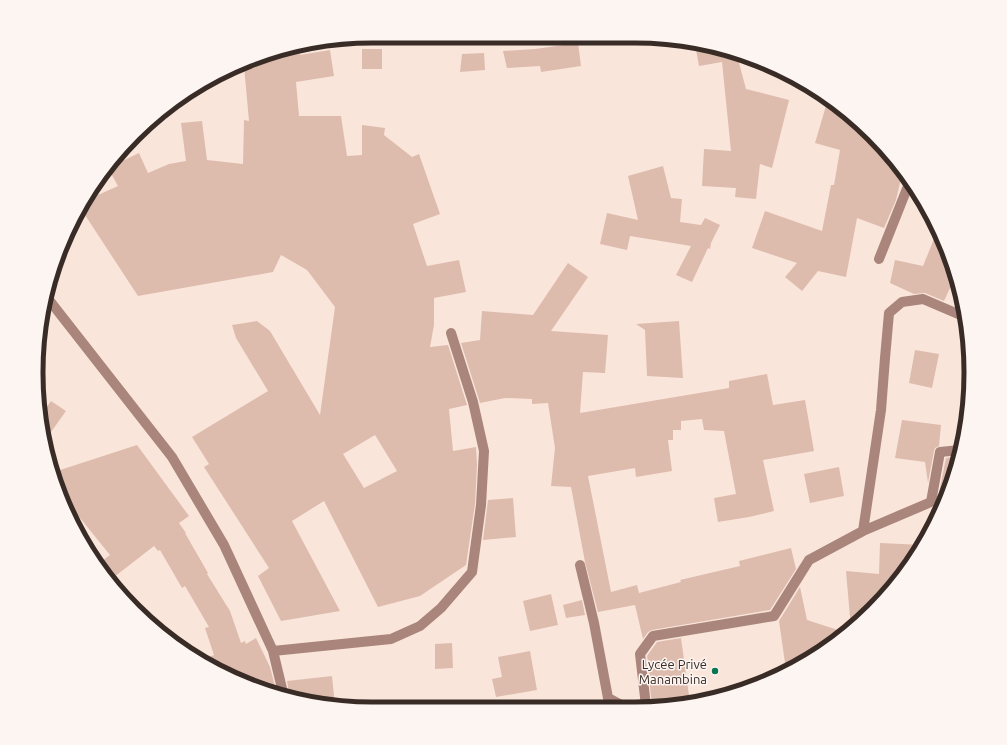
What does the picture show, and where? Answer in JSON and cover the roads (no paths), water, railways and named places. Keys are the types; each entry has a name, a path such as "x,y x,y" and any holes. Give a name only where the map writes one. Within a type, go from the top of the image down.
{"street":[{"path":"879,259 907,188"},
{"path":"863,531 882,410 889,313 902,302 922,299 959,314"},
{"path":"50,302 172,457 224,545 273,651 282,690"},
{"path":"273,651 391,639 420,626 441,608 472,572 481,505 484,451 473,402 451,333"},
{"path":"645,701 640,654 653,636 774,616 809,560 863,531 931,502 940,452 955,451"},
{"path":"580,565 594,623 608,698 616,702"}],"place":[{"name":"Lycée Privé Manambina","path":"715,671"}]}
